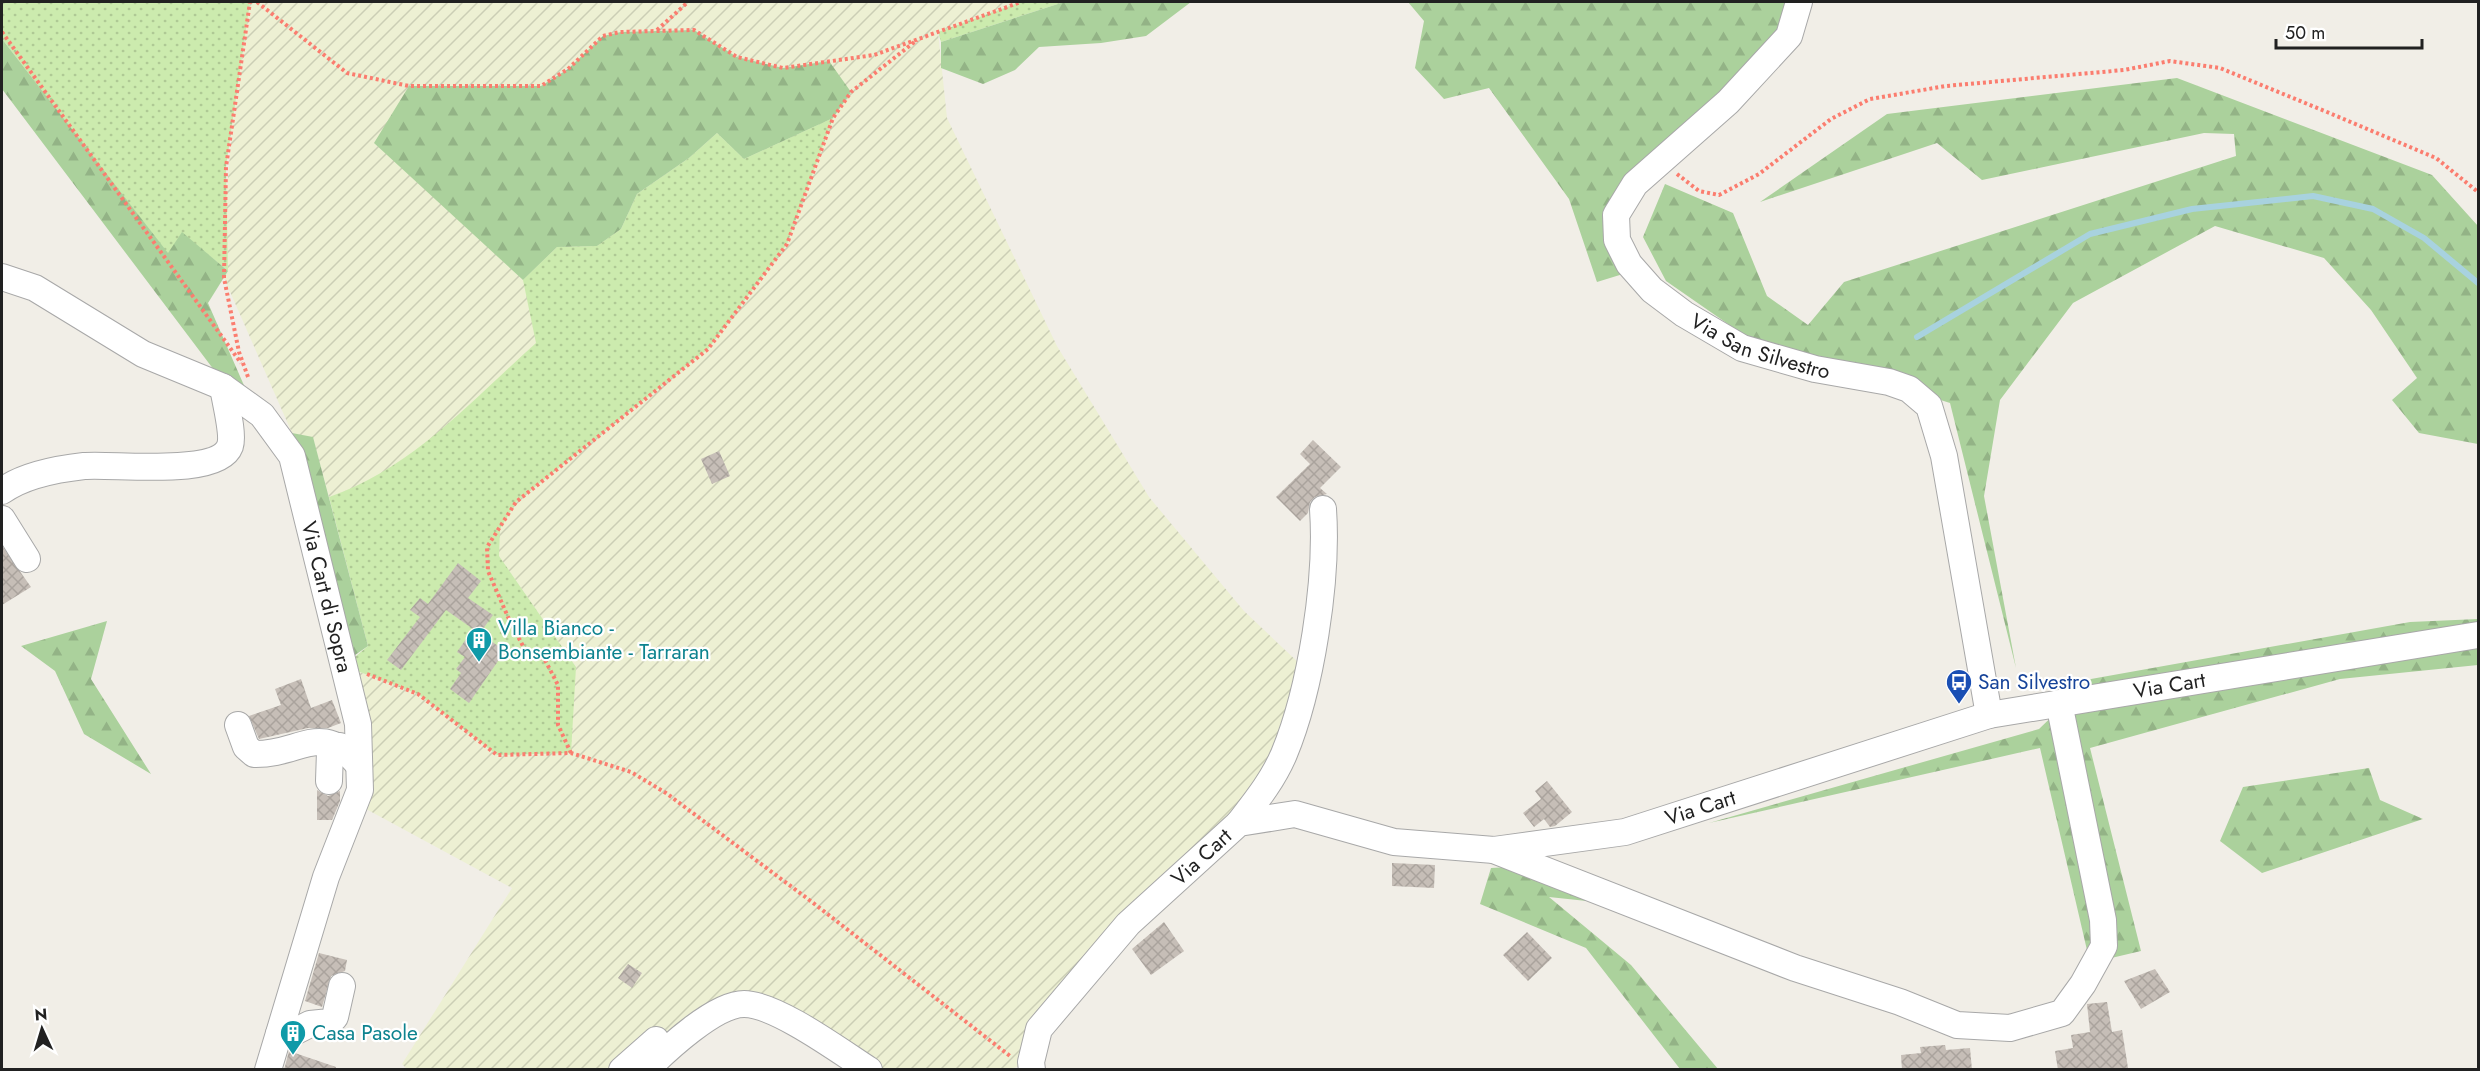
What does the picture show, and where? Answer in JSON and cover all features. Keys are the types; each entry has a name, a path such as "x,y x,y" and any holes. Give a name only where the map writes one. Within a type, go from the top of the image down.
{"street":[{"name":"Via San Silvestro","path":"1798,2 1789,36 1728,102 1635,184 1616,215 1617,240 1629,264 1652,290 1684,314 1742,348 1815,369 1889,382 1909,389 1929,406 1944,456 1989,715"},
{"name":"Via Cart di Sopra","path":"2,277 35,288 142,354 223,387 262,415 292,456 358,724 360,790 326,878 268,1070"},
{"path":"2,491 12,484 39,475 76,467 148,468 184,465 212,460 224,455 230,447 231,437 223,387"},
{"path":"1239,823 1264,791 1274,773 1299,712 1311,655 1326,548 1323,509"},
{"path":"2,519 27,560"},
{"name":"Via Cart","path":"1024,1067 1039,1029 1128,924 1239,823 1295,814 1395,842 1494,850 1625,832 1989,715 2478,635"},
{"path":"1494,850 1795,968 1900,1002 1957,1025 2010,1028 2062,1013 2084,984 2104,945 2103,920 2059,703"},
{"path":"238,725 246,747 254,754 279,753 302,744 324,742 340,747 359,765"},
{"path":"328,782 330,751 340,747"},
{"path":"279,1034 288,1035 309,1024 330,1022 336,1017 342,986"},
{"path":"646,1070 675,1041 711,1016 744,1004"},
{"path":"622,1070 652,1041 686,1022 717,1008 744,1004 785,1016 869,1070"}],"path":[{"path":"250,2 226,167 224,278 239,352 262,415"},
{"path":"257,2 347,73 409,86 541,86 568,69 603,36 621,32 694,30 737,57 783,68 874,55 1021,2"},
{"path":"656,31 688,2"},
{"path":"2,32 245,368"},
{"path":"571,753 558,725 558,685 545,660 524,648 488,571 487,547 516,502 708,349 787,244 833,118 851,92 917,40"},
{"path":"1662,159 1682,180 1699,191 1719,195 1759,174 1831,119 1870,99 1946,86 2124,70 2170,61 2220,69 2338,116 2436,158 2478,192"},
{"path":"344,666 418,694 497,755 571,753 632,772 666,793 812,902 1024,1067"}],"green space":[{"path":"2,2 250,2 226,167 228,271 182,233 168,254 2,39"},
{"path":"250,2 1021,2 938,32 947,118 1057,346 1149,497 1244,611 1301,665 1264,791 1128,924 1031,1062 1008,1070 869,1069 744,1004 686,1022 652,1041 622,1069 407,1069 402,1064 512,888 355,803 344,666 418,694 497,755 576,667 498,555 347,491 329,497 313,438 292,433 224,278 228,271 225,213 232,130","holes":["694,30 737,57 783,68 829,62 717,133 689,158 637,194 621,229 409,86 541,86 621,32"]},
{"path":"1021,2 1064,2 941,42 938,32"},
{"path":"1064,2 1191,2 1146,36 1101,43 1039,47 1015,70 983,84 941,68 941,42"},
{"path":"1408,2 1789,2 1782,33 1608,212 1623,274 1597,282 1569,199 1489,88 1444,99 1415,68 1424,21"},
{"path":"694,30 737,57 783,68 829,61 851,92 833,118 744,159 717,133 689,158 637,194 621,229 597,246 557,247 523,280 374,143 409,86 541,86 568,69 603,36 621,32"},
{"path":"2,39 168,253 182,232 228,271 208,303 246,390 214,370 2,89"},
{"path":"2177,78 2432,175 2478,226 2478,444 2419,433 2392,400 2417,378 2371,310 2324,258 2215,226 2073,303 2000,400 1984,496 2016,668 1950,403 1751,340 1666,281 1643,237 1665,184 1733,213 1767,296 1808,325 1844,282 2236,156 2234,134 2204,133 1982,180 1937,143 1760,202 1887,114"},
{"path":"833,118 787,244 708,349 516,502 500,529 499,556 576,667 571,753 497,755 418,694 344,666 368,646 329,497 359,485 414,451 440,431 536,343 523,280 557,247 597,246 621,229 637,194 689,158 717,133 744,159"},
{"path":"292,433 313,437 368,646 348,660"},
{"path":"2478,619 2478,665 2340,679 2090,748 2141,951 2090,963 2040,748 1709,823 2039,729 2091,679 2410,622"},
{"path":"107,621 91,679 151,774 84,734 55,671 21,646"},
{"path":"2369,768 2380,800 2423,819 2262,873 2220,841 2243,787"},
{"path":"1557,864 1643,907 1549,897 1631,965 1718,1069 1680,1069 1586,948 1480,904 1491,868"}],"building":[{"path":"1313,440 1341,467 1320,488 1327,494 1315,497 1310,502 1308,513 1300,521 1276,497 1310,464 1300,454"},
{"path":"719,451 730,476 712,484 701,459"},
{"path":"2,546 31,587 2,605"},
{"path":"458,563 481,581 468,598 493,615 480,633 505,651 469,703 450,689 461,673 456,669 465,657 457,652 473,629 446,610 401,670 387,660 420,617 410,610 420,598 428,604"},
{"path":"301,679 311,708 332,700 341,723 328,728 308,728 259,739 249,716 281,705 275,689"},
{"path":"1547,781 1572,812 1555,826 1550,827 1544,819 1534,827 1523,813 1541,799 1535,791"},
{"path":"317,790 328,796 340,791 340,801 332,820 317,820"},
{"path":"1392,863 1435,865 1434,888 1392,886"},
{"path":"1164,922 1184,951 1151,975 1132,949"},
{"path":"1527,932 1552,958 1528,981 1503,955"},
{"path":"319,953 347,960 345,971 331,976 322,1007 305,1001"},
{"path":"628,964 642,973 632,988 618,978"},
{"path":"2155,969 2170,992 2141,1009 2124,981"},
{"path":"2107,1002 2112,1032 2122,1030 2128,1068 2058,1070 2055,1051 2073,1048 2071,1035 2090,1032 2087,1004"},
{"path":"1945,1045 1946,1050 1970,1048 1972,1070 1902,1070 1901,1055 1921,1053 1920,1047"},
{"name":"Casa Pasole","path":"289,1051 336,1067 335,1070 284,1070"}],"waterway":[{"path":"1917,337 2090,234 2192,209 2313,196 2373,209 2424,238 2478,283"}],"place":[{"name":"Villa Bianco - Bonsembiante - Tarraran","path":"479,663"},
{"name":"San Silvestro","path":"1959,705"},
{"name":"Casa Pasole","path":"293,1056"}]}
